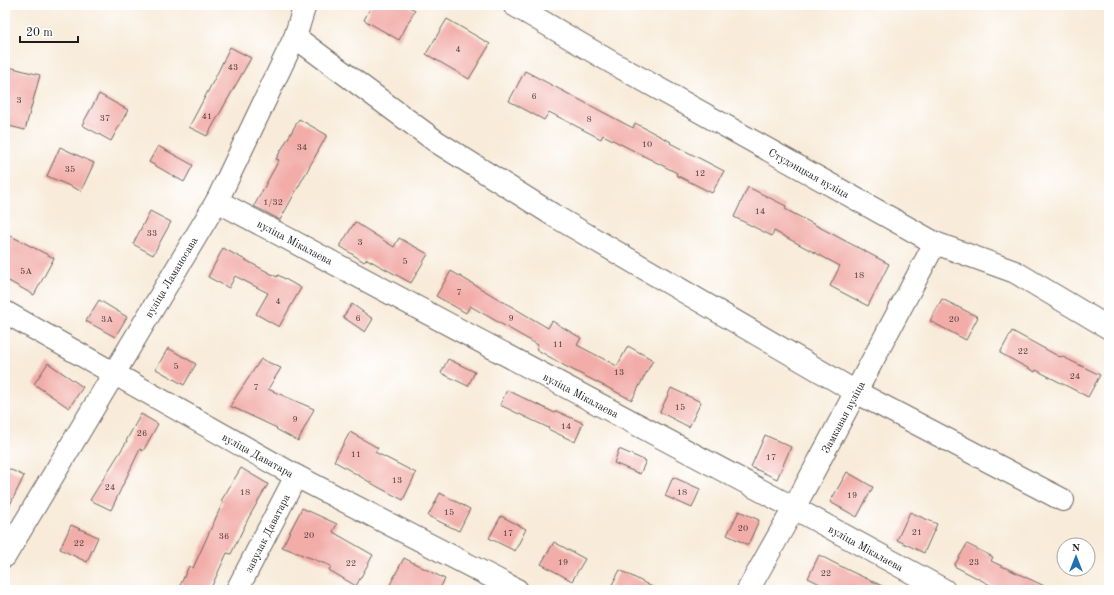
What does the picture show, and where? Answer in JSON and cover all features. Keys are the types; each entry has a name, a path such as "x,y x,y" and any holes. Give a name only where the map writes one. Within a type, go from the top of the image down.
{"street":[{"name":"вуліца Ламаносава","path":"8,542 114,373 217,201 295,37 305,5"},
{"name":"Студэнцкая вуліца","path":"514,5 611,62 935,243 1015,272 1109,328"},
{"path":"295,37 437,142 558,218 856,392 1063,500"},
{"name":"вуліца Мікалаева","path":"217,201 794,508 944,590"},
{"name":"Замкавая вуліца","path":"748,590 794,508 935,243"},
{"name":"вуліца Даватара","path":"5,312 296,476 517,590"},
{"name":"завулак Даватара","path":"238,590 296,476"}],"building":[{"path":"372,5 406,5 415,10 399,40 364,20"},
{"path":"447,19 490,44 469,79 426,54"},
{"path":"230,47 251,58 207,136 189,127"},
{"path":"5,66 40,75 25,130 5,125"},
{"path":"525,71 633,128 635,123 724,171 712,193 676,175 677,173 603,135 601,139 549,112 544,120 509,101"},
{"path":"99,94 128,110 111,141 82,125"},
{"path":"299,119 327,135 280,220 254,206 279,160 276,159"},
{"path":"158,146 193,165 184,182 149,162"},
{"path":"60,147 94,163 81,191 47,176"},
{"path":"748,187 786,206 785,209 889,264 868,306 830,286 840,266 774,231 772,236 734,217"},
{"path":"150,211 171,222 153,255 133,244"},
{"path":"355,222 394,247 399,238 428,254 411,283 367,259 364,262 340,246"},
{"path":"5,233 54,258 34,295 5,279"},
{"path":"223,248 301,288 279,327 256,314 268,293 235,276 229,288 208,277"},
{"path":"451,271 548,328 552,321 581,338 577,345 617,366 628,346 653,360 632,400 565,366 536,349 538,345 470,306 466,313 436,296"},
{"path":"942,299 978,317 966,340 930,321"},
{"path":"99,300 127,317 115,337 86,321"},
{"path":"352,304 373,319 365,332 343,317"},
{"path":"1012,331 1060,357 1061,356 1100,375 1088,397 1036,370 1035,372 1000,353"},
{"path":"168,348 196,364 184,385 156,369"},
{"path":"261,359 281,368 268,389 314,409 298,441 276,429 277,428 230,406"},
{"path":"448,359 475,372 468,386 441,373"},
{"path":"48,363 83,387 69,408 34,384"},
{"path":"671,388 701,402 689,427 660,412"},
{"path":"507,390 555,413 556,411 583,423 575,442 500,405"},
{"path":"141,414 158,424 143,451 140,449 111,510 90,500 127,441"},
{"path":"350,432 378,448 375,452 416,473 403,500 334,461"},
{"path":"765,435 791,447 777,479 751,467"},
{"path":"619,449 646,461 640,474 614,463"},
{"path":"5,467 24,476 5,515"},
{"path":"241,468 268,484 249,517 231,554 227,553 210,590 178,590 189,566 193,568 223,502 221,501"},
{"path":"847,472 873,487 857,517 830,502"},
{"path":"673,477 700,489 692,508 665,496"},
{"path":"440,493 470,509 459,531 428,516"},
{"path":"302,508 337,524 333,532 373,555 356,586 329,570 331,566 282,547"},
{"path":"739,511 759,520 748,545 727,535"},
{"path":"910,512 937,524 924,553 897,540"},
{"path":"501,516 526,529 515,551 489,538"},
{"path":"71,525 98,537 87,562 60,549"},
{"path":"554,542 585,559 572,581 541,564"},
{"path":"967,544 993,557 991,561 1053,590 1000,590 954,566"},
{"path":"819,555 891,590 832,590 808,578"},
{"path":"404,558 445,579 439,590 387,590"},
{"path":"620,570 658,590 609,590"}]}
